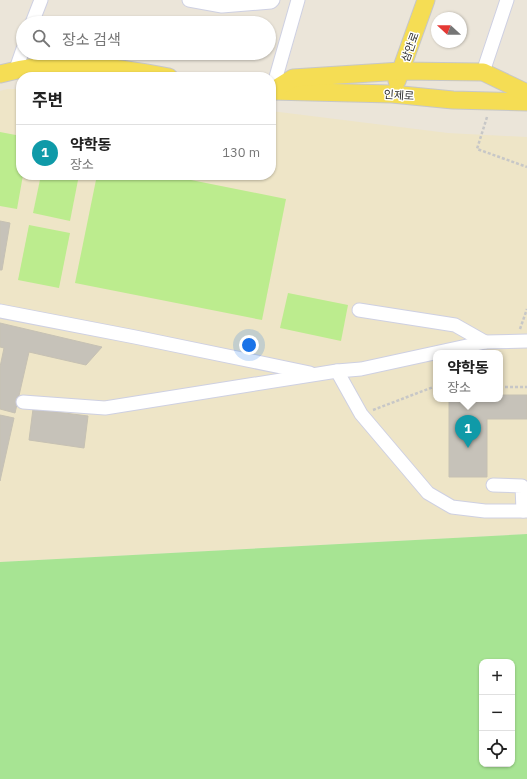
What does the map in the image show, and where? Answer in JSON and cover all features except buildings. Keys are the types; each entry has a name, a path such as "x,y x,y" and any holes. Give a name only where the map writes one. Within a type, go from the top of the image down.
{"main road":[{"name":"삼안로","path":"392,94 426,0"},
{"path":"8,72 54,64 103,66 139,72"},
{"path":"276,89 293,78 401,71 483,72 527,93"},
{"name":"인제로","path":"276,91 392,94 453,100 527,102"}],"street":[{"path":"35,16 41,0"},
{"path":"189,0 222,6 271,2 273,0"},
{"path":"276,77 298,0"},
{"path":"483,72 507,0"},
{"path":"8,72 16,60"},
{"path":"359,310 455,325 485,342"},
{"path":"0,311 135,336 317,374"},
{"path":"448,350 485,342 521,340"},
{"path":"23,402 105,408 317,374 361,369 433,353"},
{"path":"337,371 362,414 428,493 452,506 485,510 525,511 524,486 493,485"}],"path":[{"path":"487,117 477,149 527,167"},
{"path":"521,340 527,309"},
{"path":"362,414 433,387"},
{"path":"503,387 527,387"}],"shaded area":[{"path":"16,89 16,180 276,180 276,112 448,133 527,137 527,534 0,562 0,91"}],"green space":[{"path":"0,132 16,135 16,180 22,180 17,209 0,206"},
{"path":"40,180 78,180 70,221 33,213"},
{"path":"96,180 191,180 286,199 262,320 75,283"},
{"path":"29,225 70,233 59,288 18,280"},
{"path":"288,293 348,305 341,341 280,328"},
{"path":"527,534 527,779 0,779 0,562"}],"place":[{"name":"약학동","path":"468,448"}]}
